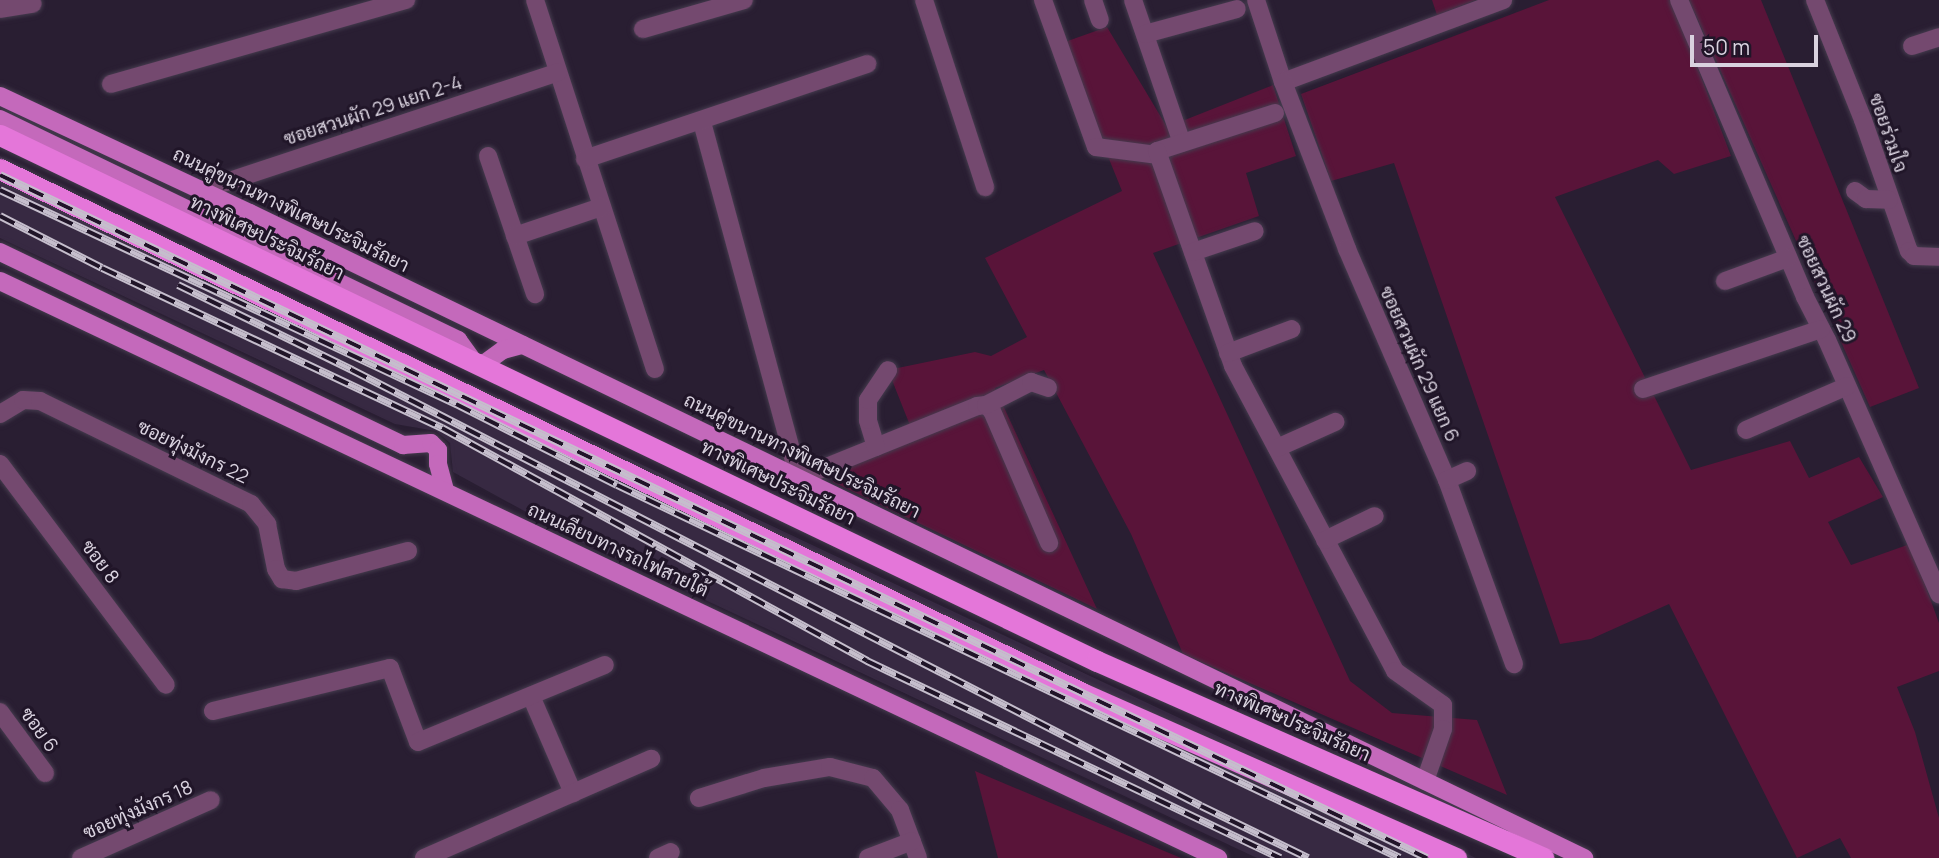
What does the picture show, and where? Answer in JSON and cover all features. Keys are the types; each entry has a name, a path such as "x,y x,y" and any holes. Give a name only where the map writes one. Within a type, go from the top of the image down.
{"highway":[{"name":"ทางพิเศษประจิมรัถยา","path":"0,135 1097,661 1544,858"},
{"path":"0,169 1082,693 1456,858"}],"main road":[{"name":"ถนนคู่ขนานทางพิเศษประจิมรัถยา","path":"0,96 202,190 1584,858"},
{"path":"0,119 458,340 475,363 485,363 503,350 522,345"},
{"path":"0,253 403,445 435,445 445,490"},
{"name":"ถนนเลียบทางรถไฟสายใต้","path":"0,281 1217,858"}],"street":[{"path":"111,84 406,0"},
{"path":"535,0 655,369"},
{"path":"643,29 744,0"},
{"path":"925,0 985,187"},
{"path":"1043,0 1096,147 1158,155"},
{"path":"1093,0 1100,20"},
{"path":"1133,0 1182,143"},
{"path":"1256,0 1283,82 1503,0"},
{"name":"ซอยสวนผัก 29","path":"1679,0 1788,258 1937,584"},
{"name":"ซอยร่วมใจ","path":"1815,0 1863,120 1909,251 1914,256 1939,257"},
{"path":"0,9 33,4"},
{"path":"1145,34 1237,9"},
{"path":"1912,46 1939,37"},
{"path":"585,159 702,122 867,64"},
{"name":"ซอยสวนผัก 29 แยก 2-4","path":"202,190 558,72"},
{"name":"ซอยสวนผัก 29 แยก 6","path":"1283,82 1346,249 1447,480 1514,663"},
{"path":"1275,113 1157,150 1158,155 1228,353 1277,448 1395,671 1443,705 1443,729 1425,781"},
{"path":"702,122 799,478 976,406 986,405 1031,382 1048,388"},
{"path":"488,156 535,294"},
{"path":"1855,191 1866,199 1889,200"},
{"path":"515,236 601,207"},
{"path":"1193,252 1255,231"},
{"path":"1725,281 1788,258"},
{"path":"1228,353 1292,329"},
{"path":"1643,389 1821,329"},
{"path":"876,447 868,420 868,400 888,370"},
{"path":"1746,430 1847,386"},
{"name":"ซอยทุ่งมังกร 22","path":"0,414 23,400 40,401 251,504 267,524 276,569 282,579 296,581 408,551"},
{"path":"986,405 992,411 1049,543"},
{"path":"1277,448 1335,422"},
{"name":"ซอย 8","path":"0,464 166,685"},
{"path":"1447,480 1467,471"},
{"path":"1325,540 1375,516"},
{"path":"213,711 390,668 418,742 605,665"},
{"path":"531,696 573,793"},
{"name":"ซอย 6","path":"0,712 45,774"},
{"path":"424,858 651,759"},
{"path":"699,798 764,778 830,767 873,778 900,810 915,849 868,858"},
{"name":"ซอยทุ่งมังกร 18","path":"81,858 211,800"}],"shaded area":[{"path":"1432,0 1476,0 1437,15"},
{"path":"1549,0 1672,0 1731,156 1674,174 1658,160 1555,197 1691,470 1790,441 1809,478 1859,457 1883,497 1828,522 1851,565 1910,544 1939,623 1939,671 1897,687 1915,732 1939,818 1939,858 1851,858 1840,838 1797,858 1669,604 1591,639 1560,644 1394,163 1331,181 1301,94"},
{"path":"1689,0 1761,0 1919,388 1870,407"},
{"path":"1107,27 1167,127 1273,85 1296,156 1246,173 1259,216 1153,253 1350,681 1392,713 1477,720 1507,795 1183,654 1131,534 1044,370 995,388 1097,609 833,482 837,470 915,438 888,370 975,352 991,356 1027,337 985,258 1122,191 1062,43"},
{"path":"0,156 87,203 1476,858 1257,858 579,541 453,472 450,443 436,431 395,424 0,238"},
{"path":"975,771 1181,858 998,858"}],"railway":[{"path":"0,175 1427,858"},
{"path":"0,190 456,404 617,485 1400,858"},
{"path":"0,216 102,268 442,428 867,661 1280,858"},
{"path":"178,285 352,370 1201,806 1308,858"}]}
